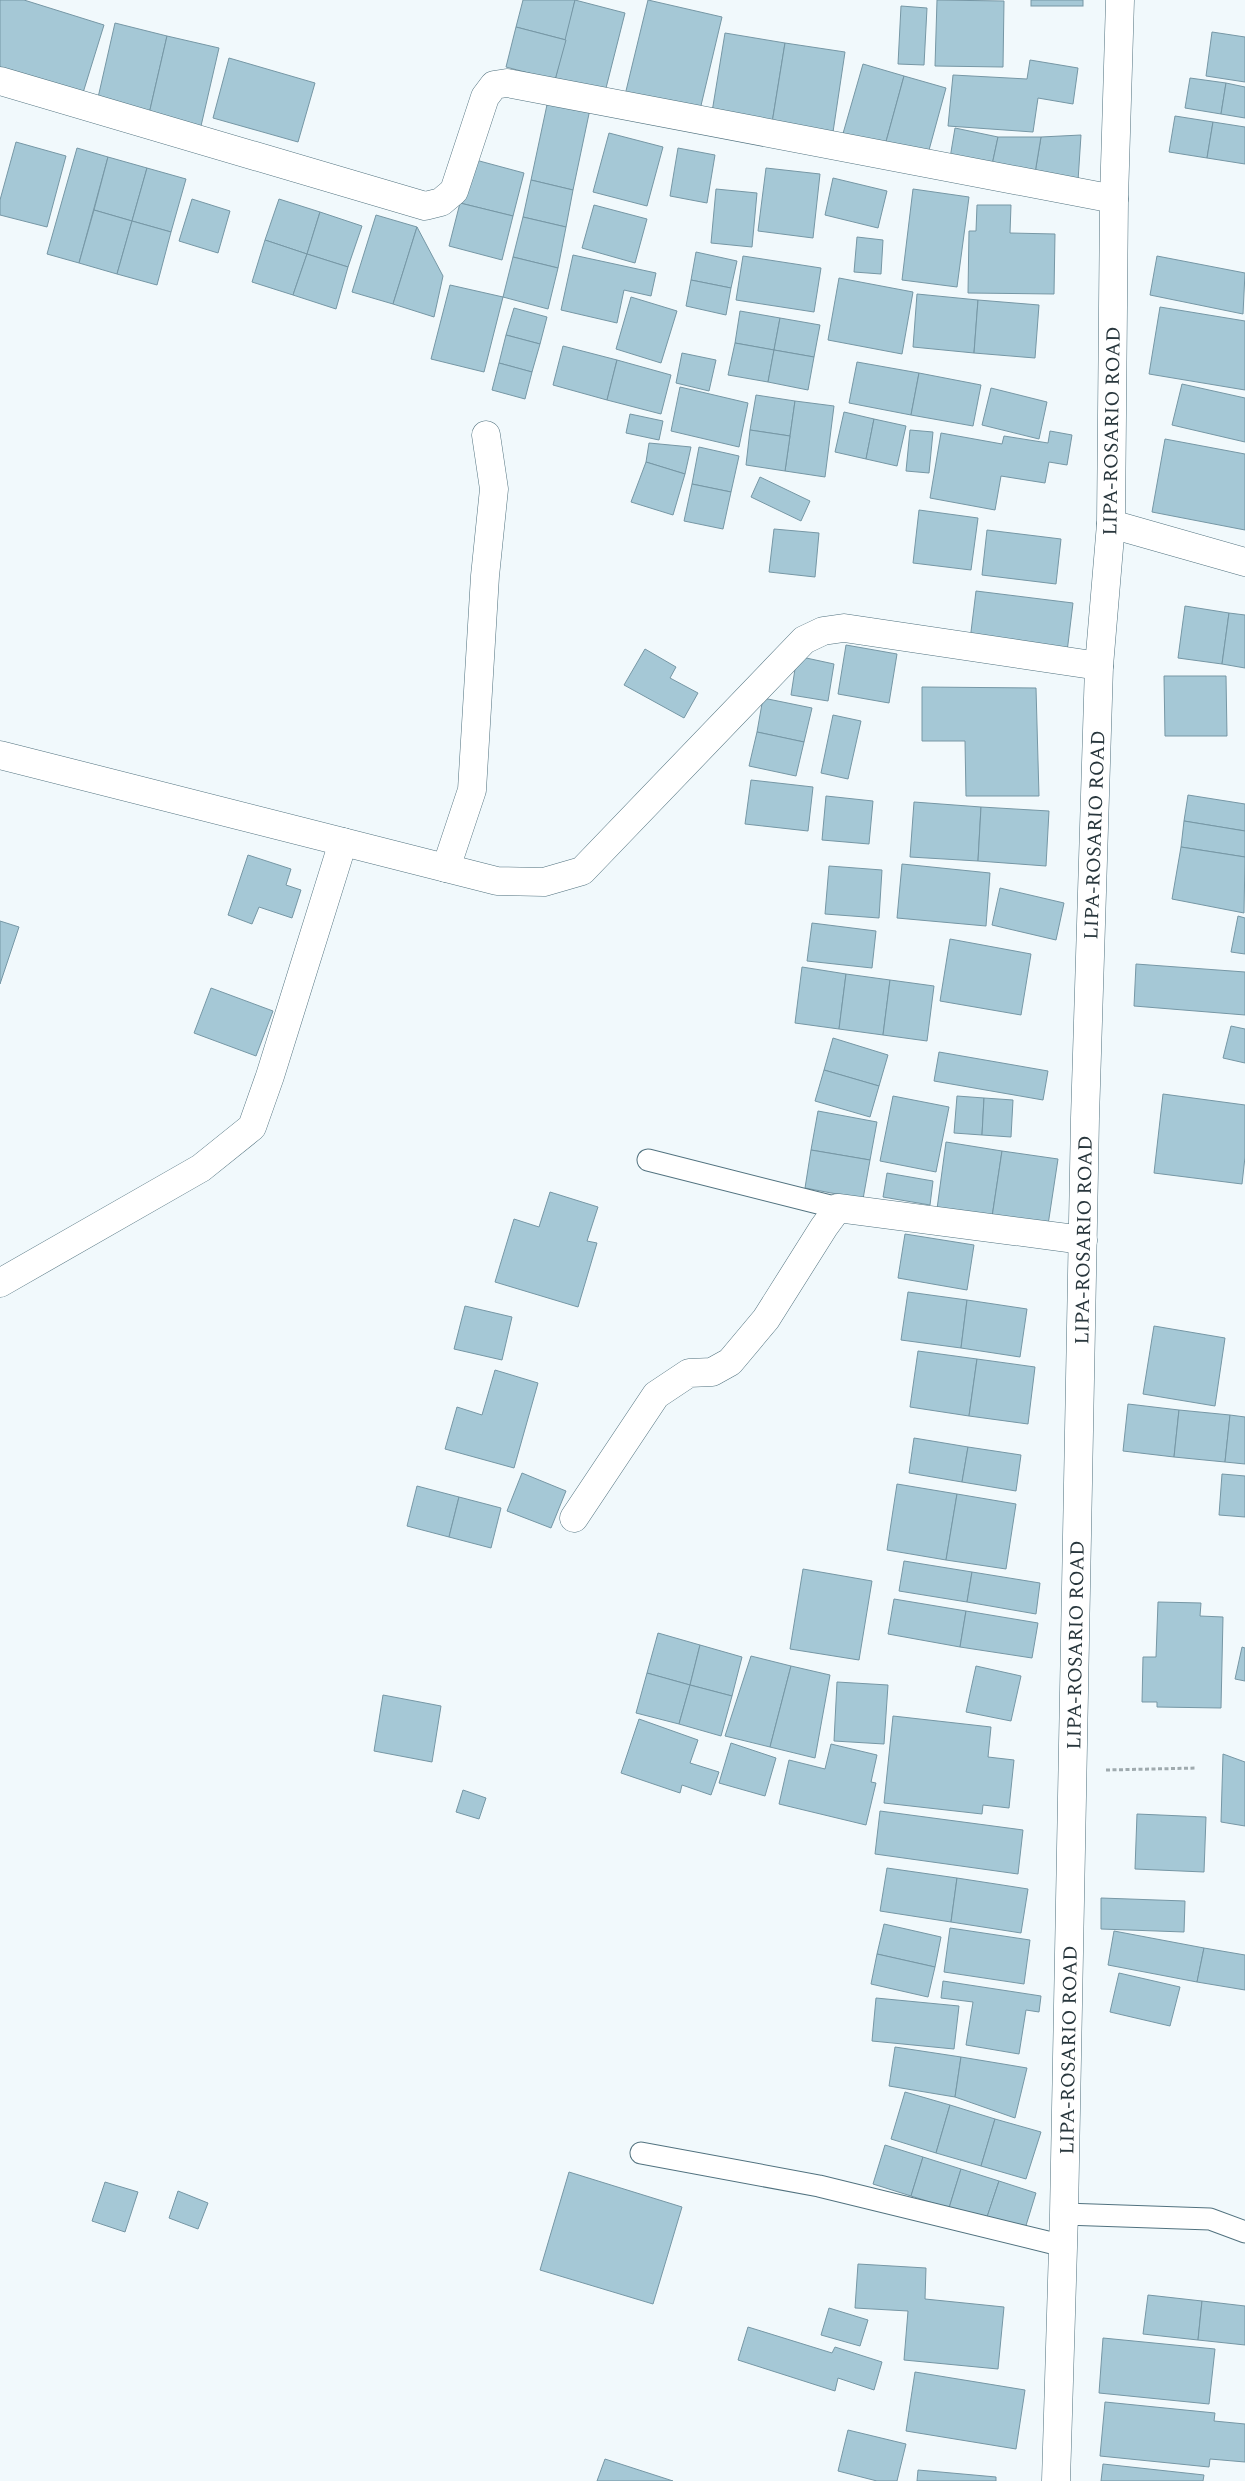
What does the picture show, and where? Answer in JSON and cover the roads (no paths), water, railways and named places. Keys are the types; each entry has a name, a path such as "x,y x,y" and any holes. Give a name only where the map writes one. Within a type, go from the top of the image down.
{"street":[{"name":"LIPA-ROSARIO ROAD","path":"1056,2481 1064,2246 1083,1240 1099,666 1111,524 1114,199 1120,0"},
{"path":"0,81 425,206 441,202 454,191 485,97 494,85 507,82 1114,199"},
{"path":"446,868 472,790 485,586 494,489 486,435"},
{"path":"1111,524 1245,562"},
{"path":"0,755 496,881 544,882 582,871 804,640 824,631 844,628 1099,666"},
{"path":"0,1283 201,1168 252,1127 270,1076 343,842"},
{"path":"574,1518 656,1395 689,1373 712,1372 730,1362 766,1319 824,1226 838,1208 1083,1240"}],"lane":[{"path":"648,1160 838,1208"},
{"path":"641,2153 819,2186 1064,2246"},
{"path":"1064,2214 1210,2219 1245,2232"}]}
